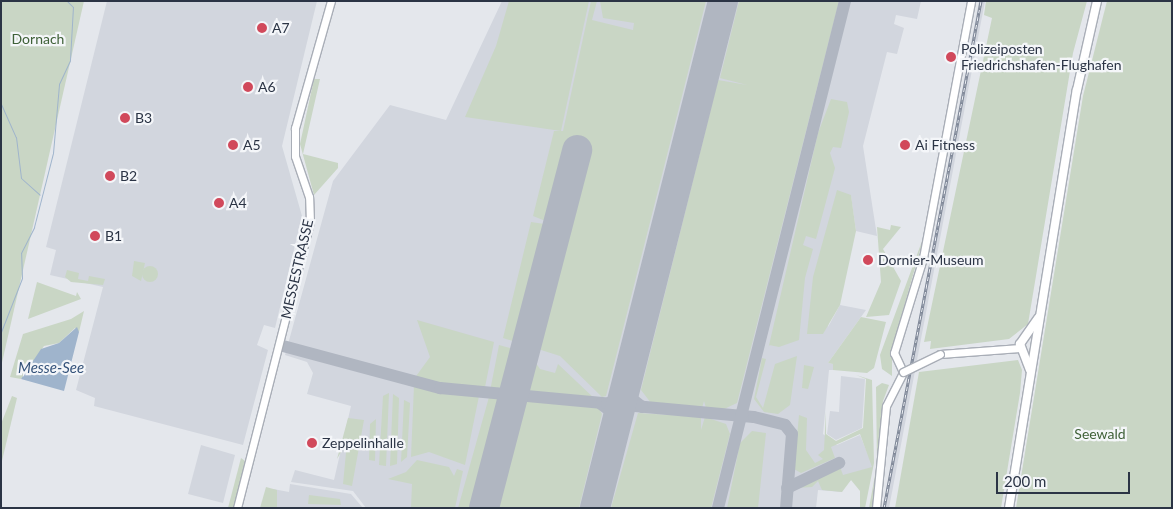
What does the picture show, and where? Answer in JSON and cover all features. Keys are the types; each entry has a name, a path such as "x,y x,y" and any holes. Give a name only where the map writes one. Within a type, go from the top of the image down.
{"main road":[{"path":"1025,346 1039,347 1036,338 1039,316 1077,90 1097,1"},
{"path":"1009,508 1030,374 1025,346 1039,316"},
{"path":"1025,346 1036,338"}],"street":[{"name":"MESSESTRASSE","path":"237,508 310,222 309,197 295,156 294,136 331,1"},
{"path":"903,372 895,362 894,353 923,258 971,1"},
{"path":"876,508 889,395 903,372 940,354 1025,346"}],"shaded area":[{"path":"107,1 317,1 282,146 302,216 275,328 264,325 257,345 268,350 243,445 94,406 95,398 76,390 103,287 50,275 56,250 46,247"},
{"path":"502,1 921,1 917,19 896,15 894,24 904,28 897,54 887,52 863,146 877,236 856,231 851,196 828,327 840,305 866,310 828,363 834,364 833,370 829,370 823,434 837,445 860,435 873,467 843,485 842,492 818,490 816,508 366,508 353,491 291,482 295,470 334,480 351,406 307,394 313,373 307,362 285,355 333,181 390,105 446,120"},
{"path":"979,1 985,1 889,508 883,508"},
{"path":"841,376 865,379 862,428 836,440 827,434 830,411 839,412"},
{"path":"201,445 235,455 223,503 188,494"},
{"path":"290,484 351,494 363,508 266,508 273,489 289,492"}],"green space":[{"name":"Dornach","path":"1,1 84,1 1,367"},
{"path":"509,1 589,1 561,131 465,117 496,46"},
{"path":"591,1 597,1 592,20 633,30 634,23 603,18 600,1 706,1 606,396 602,397 560,356 503,338 531,222 558,226 533,216 554,131 563,131"},
{"path":"739,1 839,1 737,403 722,410 706,408 704,401 702,408 651,403 641,390 718,80 747,85 720,78"},
{"path":"986,1 1087,1 1073,53 1028,324 1009,339 930,349 931,341 924,342 992,18 984,15"},
{"name":"Seewald","path":"1107,1 1172,1 1172,508 1016,508 1083,96"},
{"path":"314,79 320,79 303,154 338,163 338,168 314,195 300,144"},
{"path":"831,99 847,102 849,112 841,148 833,147 830,153 835,168 816,239 806,236 803,245 813,249 805,278 799,340 779,347 769,345 818,133"},
{"path":"837,190 851,195 856,231 840,305 823,334 807,334 813,277"},
{"path":"891,225 901,227 883,249 901,281 889,315 866,317 881,282 877,227 890,230"},
{"path":"925,233 892,349 892,376 882,369 880,355"},
{"path":"134,261 145,263 141,281 132,276"},
{"path":"150,266 156,268 158,274 156,280 150,282 144,280 142,274 144,268"},
{"path":"67,270 79,273 78,279 88,281 89,276 105,279 103,285 71,282 65,277"},
{"path":"37,282 76,296 77,292 81,299 28,319"},
{"path":"84,311 79,332 75,328 59,343 44,346 21,379 10,377 23,334 71,319"},
{"path":"861,317 886,322 874,368 867,373 833,370 833,364 828,363"},
{"path":"417,320 494,342 485,387 464,389 414,379 430,357"},
{"path":"499,345 529,353 540,369 555,373 558,364 596,400 490,391"},
{"path":"797,356 790,405 778,414 764,412 754,399 762,358 766,359 756,397 763,408 775,364"},
{"path":"1018,360 1022,370 1020,393 1001,508 895,508 919,372"},
{"path":"804,365 814,367 808,389 802,388"},
{"path":"856,375 872,380 874,463 865,508 860,508 860,491 851,480 842,492 822,490 818,481 812,487 796,488 840,467 843,475 872,467 860,434 831,447 835,458 801,473 794,469 799,415 807,418 806,450 815,463 823,459 818,455 824,450 826,411 826,434 836,441 863,428 866,379"},
{"path":"882,383 889,385 883,401 873,508 869,508 877,464 876,387"},
{"path":"414,385 479,396 465,465 429,452 411,457"},
{"path":"389,393 386,466 379,465 383,396"},
{"path":"393,394 399,398 397,464 390,466"},
{"path":"12,396 17,398 1,465 1,424"},
{"path":"489,397 598,407 602,414 579,508 458,508"},
{"path":"404,400 410,403 407,457 401,462"},
{"path":"638,413 701,417 701,430 705,417 726,424 730,434 711,508 611,508"},
{"path":"348,418 364,420 352,486 343,484 347,442 337,459"},
{"path":"376,419 375,461 369,460 370,424"},
{"path":"752,431 766,433 758,508 727,508 740,443"},
{"path":"241,458 245,461 234,508 228,508"},
{"path":"417,460 449,467 454,476 457,469 463,471 455,508 411,508 412,484 388,479 406,472"},
{"path":"266,487 277,490 277,508 260,508"},
{"path":"309,495 340,499 341,505 308,504"}],"water":[{"name":"Messe-See","path":"77,327 79,332 64,391 21,379 41,349 59,343"}],"waterway":[{"path":"1,332 22,278 21,253 34,227 53,153 59,84 70,60 73,7 67,1"},
{"path":"1,104 16,137 21,178 40,195"},
{"path":"1,344 1,355"}],"taxiway":[{"path":"718,508 845,1"},
{"path":"283,346 440,388 754,417 785,425 792,434 786,508"},
{"path":"607,404 622,396 627,383 628,396 642,407"},
{"path":"601,404 613,413 615,428"},
{"path":"787,488 839,463"}],"runway":[{"path":"595,508 723,1"},
{"path":"484,508 577,150"}],"railway":[{"path":"884,508 981,1"}],"place":[{"name":"A7","path":"262,28"},
{"name":"Polizeiposten Friedrichshafen-Flughafen","path":"951,57"},
{"name":"A6","path":"248,87"},
{"name":"B3","path":"125,118"},
{"name":"A5","path":"233,145"},
{"name":"Ai Fitness","path":"905,145"},
{"name":"B2","path":"110,176"},
{"name":"A4","path":"219,203"},
{"name":"B1","path":"95,236"},
{"name":"Dornier-Museum","path":"868,260"},
{"name":"Zeppelinhalle","path":"312,443"}]}
